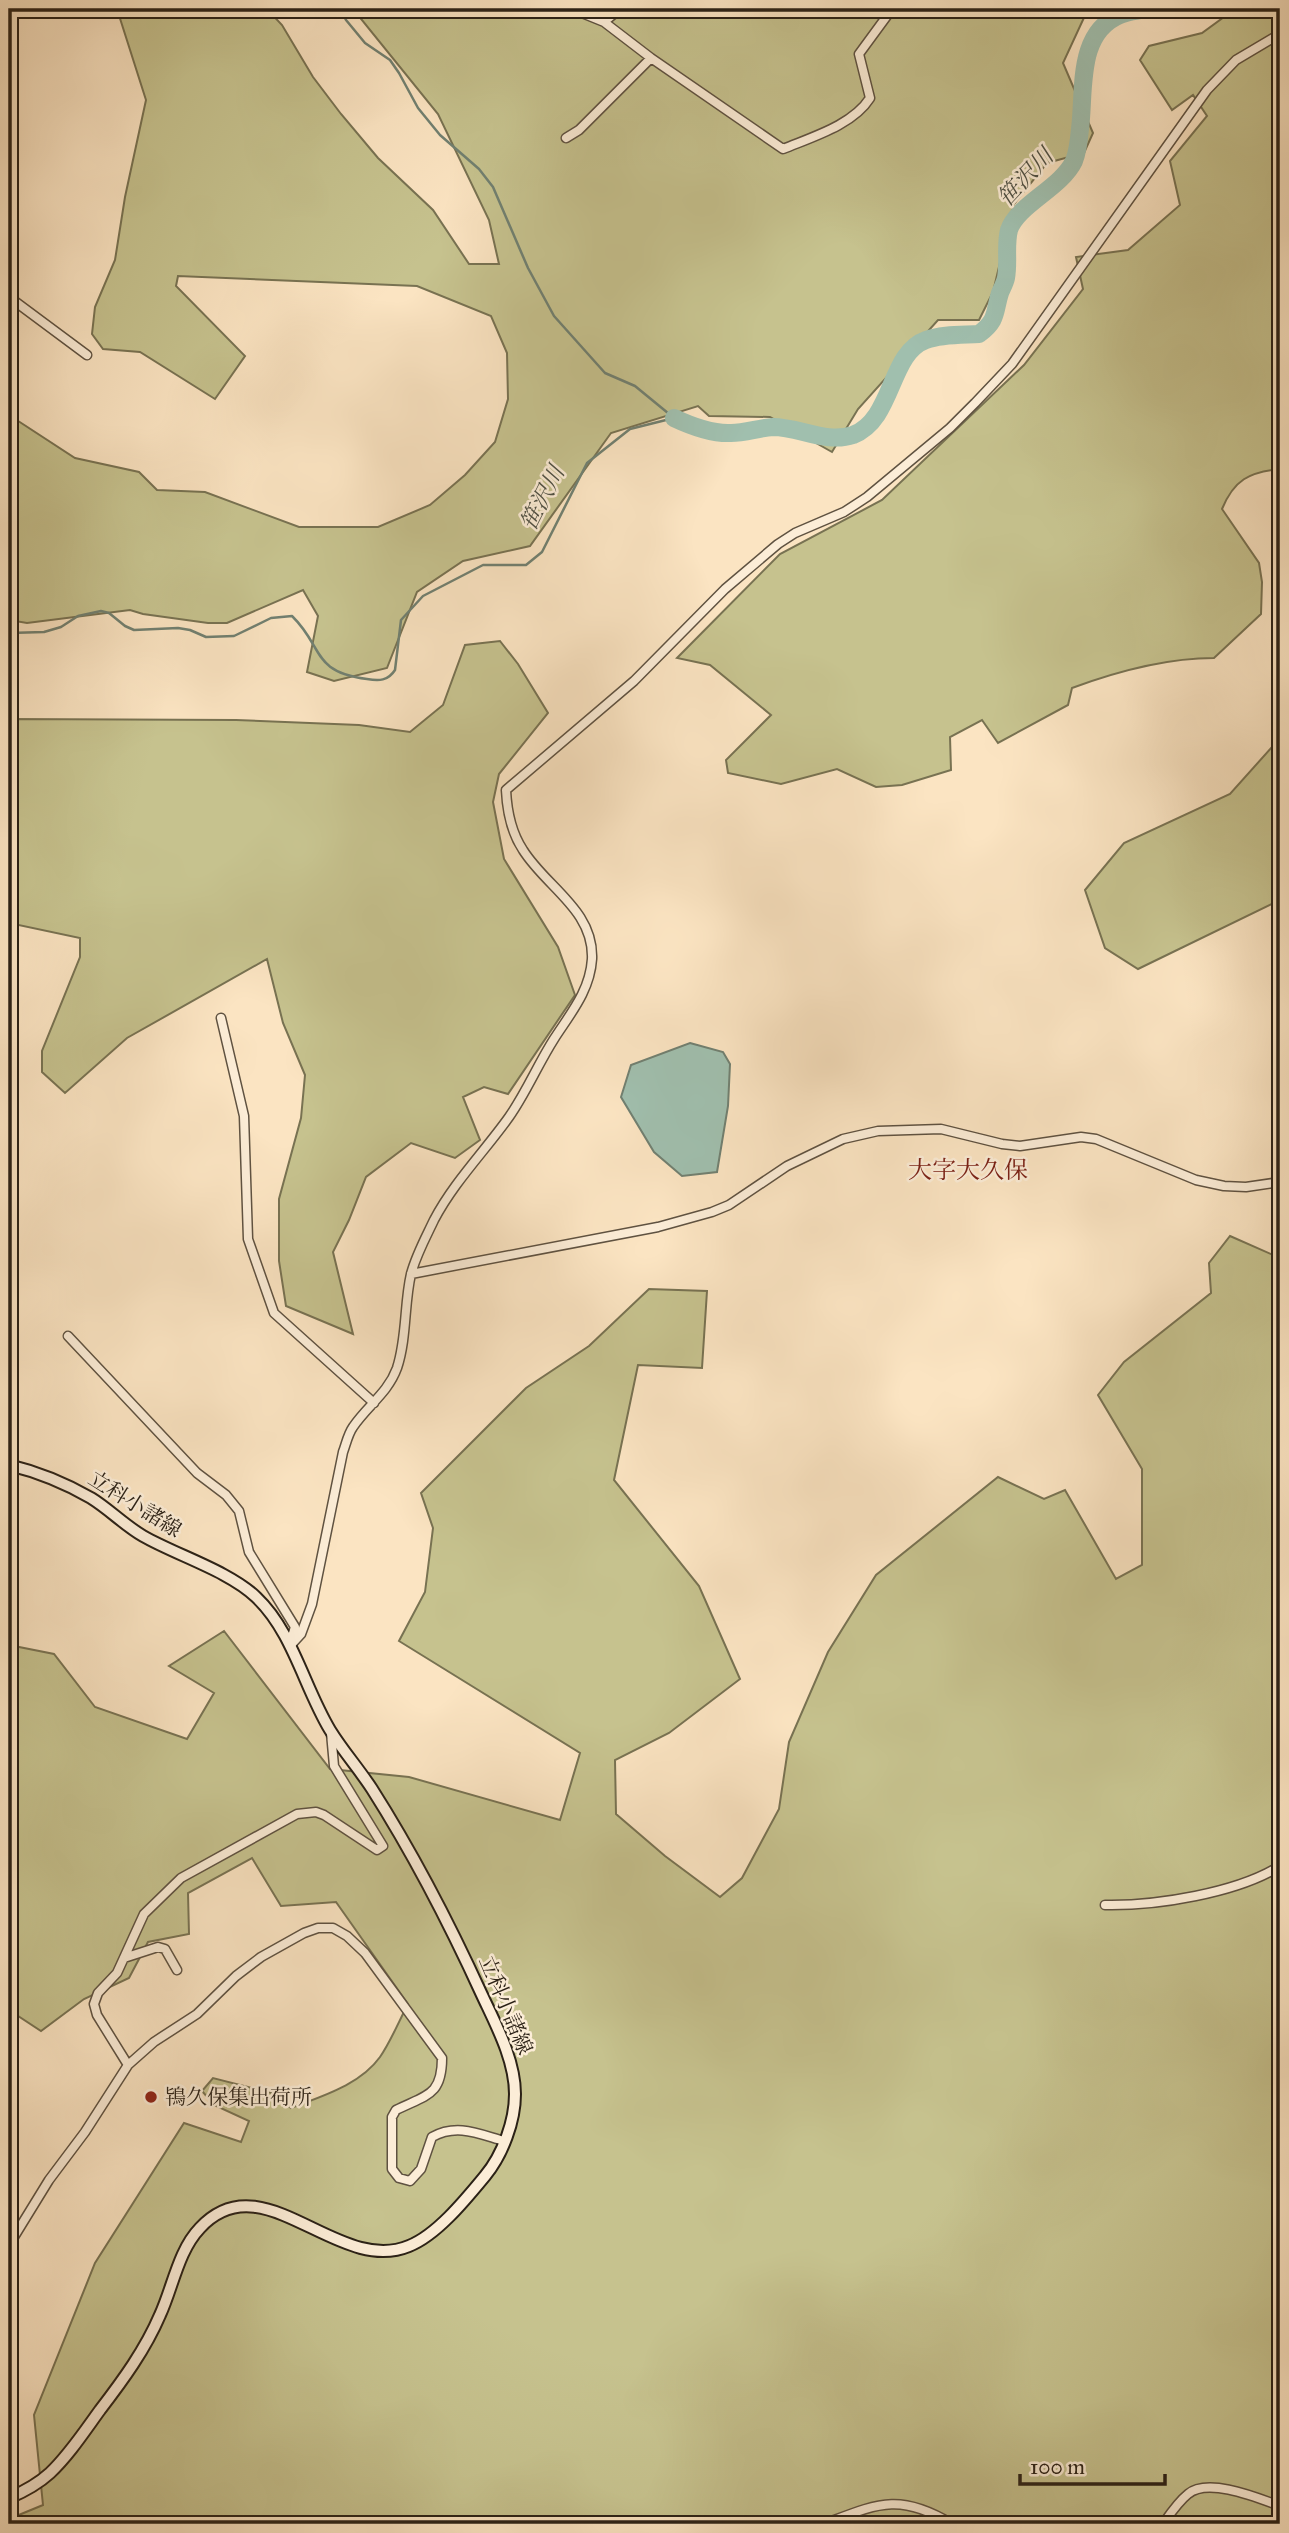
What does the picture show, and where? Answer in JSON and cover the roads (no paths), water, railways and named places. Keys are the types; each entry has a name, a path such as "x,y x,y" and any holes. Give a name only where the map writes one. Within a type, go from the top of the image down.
{"main road":[{"name":"立科小諸線","path":"9,1465 38,1472 93,1499 141,1535 235,1581 257,1598 290,1646 330,1730 396,1829 458,1941 511,2063 515,2095 505,2141 496,2162 455,2210 415,2244 396,2250 360,2249 274,2210 258,2207 229,2208 214,2215 191,2238 159,2317 133,2366 57,2465 30,2488 9,2498"}],"street":[{"path":"572,9 604,22 651,58 783,149 823,133 863,109 870,98 859,54 892,9"},
{"path":"604,22 620,9"},
{"path":"290,1646 301,1634 312,1604 343,1452 351,1430 387,1388 400,1357 411,1275 435,1218 466,1170 509,1116 555,1038 578,1005 590,971 592,957 589,933 582,919 522,850 511,825 506,790 634,681 725,589 778,544 794,533 844,512 867,498 950,428 1012,364 1208,90 1236,60 1280,34"},
{"path":"566,138 579,130 651,58"},
{"path":"9,297 87,355"},
{"path":"221,1017 244,1115 248,1239 274,1313 374,1403"},
{"path":"411,1275 658,1227 712,1212 729,1205 787,1166 843,1139 877,1131 941,1129 1020,1146 1072,1138 1096,1139 1196,1180 1246,1187 1280,1182"},
{"path":"68,1336 197,1473 226,1495 239,1511 249,1552 295,1627 290,1646"},
{"path":"128,2065 97,2015 94,2004 98,1993 117,1973 144,1914 181,1878 297,1814 316,1812 377,1850 383,1846 334,1766 330,1730"},
{"path":"1105,1905 1130,1905 1217,1891 1266,1875 1280,1866"},
{"path":"9,2245 49,2180 85,2132 128,2065 154,2042 197,2014 236,1976 261,1957 318,1928 333,1928 365,1953 442,2058 442,2077 433,2092 396,2110 392,2118 392,2169 399,2178 410,2181 421,2169 432,2137 445,2130 465,2130 505,2141"},
{"path":"124,1958 158,1947 165,1949 177,1970"},
{"path":"9,2328 9,2348"},
{"path":"1163,2524 1196,2488 1225,2489 1280,2506"},
{"path":"824,2524 867,2507 887,2504 926,2509 952,2524"}],"waterway":[{"path":"340,9 365,43 390,60 418,108 440,135 479,169 493,187 528,268 554,316 605,373 635,386 674,418"},
{"name":"笹沢川","path":"674,418 702,429 724,433 773,427 833,438 853,435 866,427 876,415 897,372 914,347 932,338 979,334 985,329 994,315 1006,280 1009,230 1021,212 1059,180 1074,161 1079,137 1085,64 1096,35 1120,15 1146,9"},
{"name":"笹沢川","path":"9,633 44,632 61,627 78,616 101,611 109,613 134,630 178,628 206,637 234,636 271,618 292,616 327,664 336,671 349,676 383,679 395,670 401,620 423,596 483,565 526,565 542,552 587,463 630,429 674,418"}],"place":[{"name":"鴇久保集出荷所","path":"151,2097"}],"district":[{"name":"大字大久保","path":"968,1170"}]}
